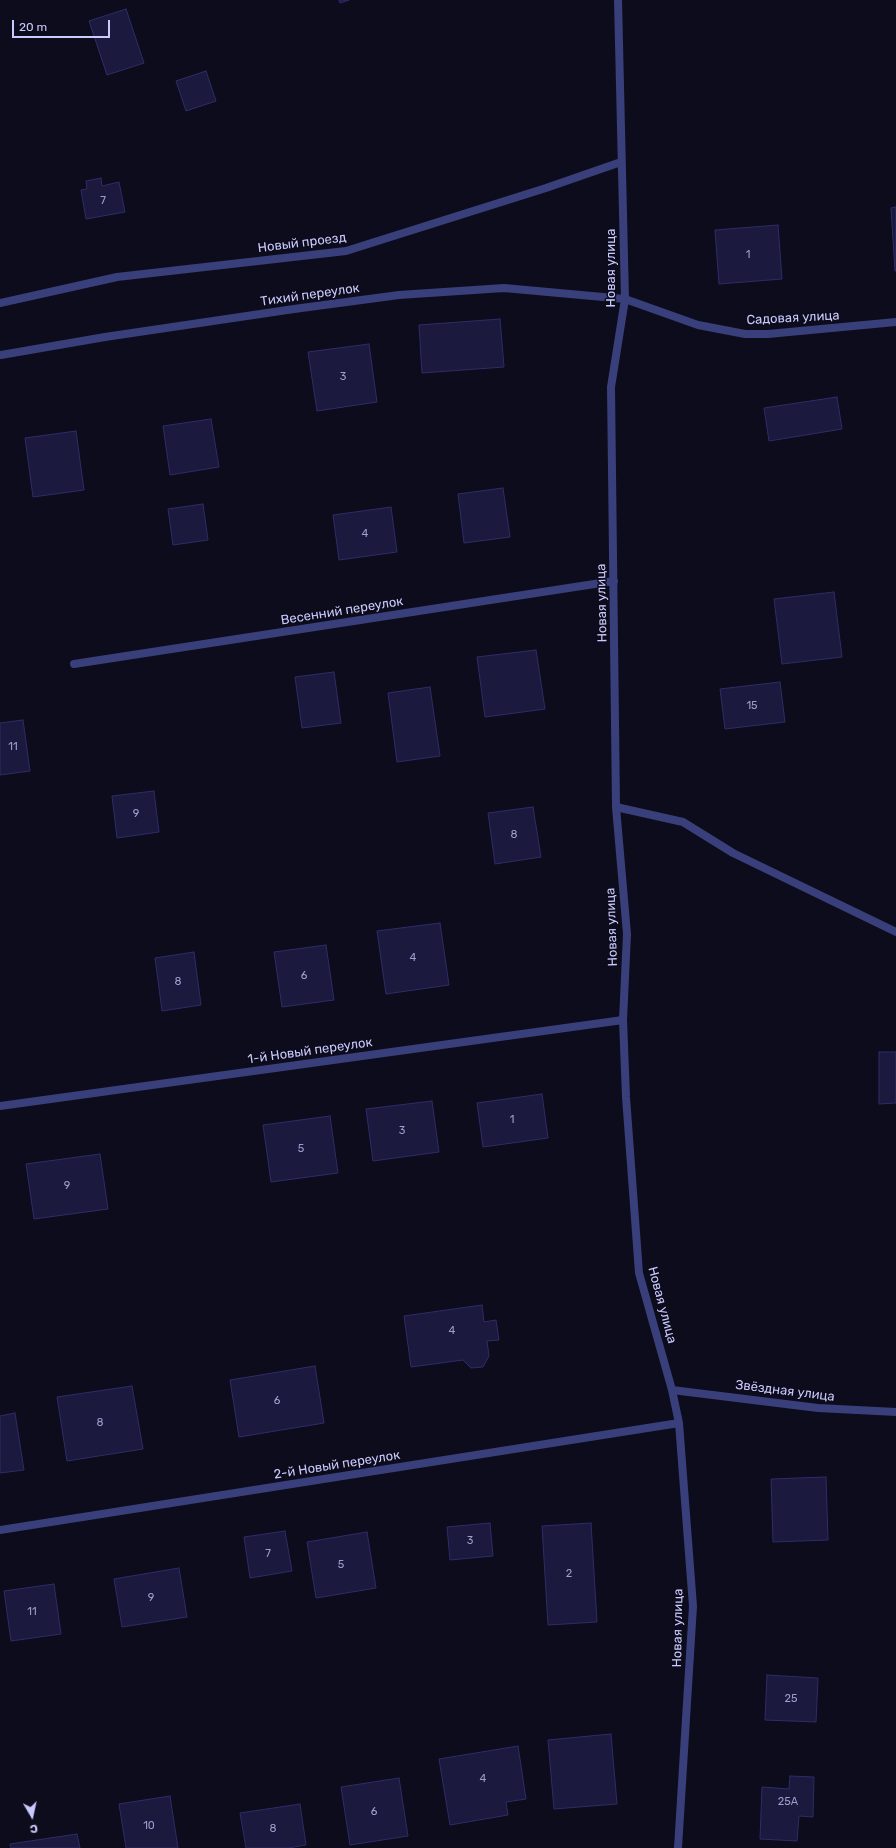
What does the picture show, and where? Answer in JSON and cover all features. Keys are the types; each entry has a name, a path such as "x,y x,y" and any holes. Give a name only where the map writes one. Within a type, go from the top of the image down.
{"street":[{"name":"Новая улица","path":"618,0 625,299 612,387 616,807 627,934 623,1020 626,1096 639,1273 672,1390 679,1423 693,1606 678,1848"},
{"name":"Новый проезд","path":"0,303 117,277 346,251 546,188 621,162"},
{"name":"Тихий переулок","path":"1,355 113,336 399,295 504,288 625,299"},
{"name":"Садовая улица","path":"625,299 698,325 745,334 768,334 896,322"},
{"name":"Весенний переулок","path":"74,664 614,581"},
{"path":"616,807 683,822 733,852 896,932"},
{"name":"1-й Новый переулок","path":"0,1106 623,1020"},
{"name":"Звёздная улица","path":"672,1390 818,1408 896,1412"},
{"name":"2-й Новый переулок","path":"0,1530 679,1423"}],"building":[{"path":"339,0 349,0 340,3"},
{"path":"126,9 144,63 107,75 89,21"},
{"path":"206,71 216,101 186,111 176,81"},
{"path":"101,178 102,186 119,182 125,212 86,219 81,190 87,189 86,181"},
{"path":"896,207 896,271 895,271 891,208"},
{"path":"778,225 782,279 719,284 715,230"},
{"path":"500,319 504,367 422,373 419,325"},
{"path":"369,344 377,402 317,411 308,352"},
{"path":"837,397 842,429 769,441 764,408"},
{"path":"211,419 219,467 170,475 163,426"},
{"path":"76,431 84,490 33,497 25,438"},
{"path":"503,488 510,537 464,543 458,494"},
{"path":"203,504 208,540 173,545 168,509"},
{"path":"391,507 397,552 339,560 333,515"},
{"path":"834,592 842,657 782,664 774,599"},
{"path":"536,650 545,709 485,717 477,657"},
{"path":"334,672 341,723 302,728 295,677"},
{"path":"780,682 785,722 725,729 720,689"},
{"path":"430,687 440,756 397,762 388,693"},
{"path":"23,720 30,771 0,775 0,723"},
{"path":"154,791 159,832 117,838 112,796"},
{"path":"533,807 541,857 495,864 488,813"},
{"path":"440,923 449,985 386,994 377,931"},
{"path":"326,945 334,1000 282,1007 274,952"},
{"path":"194,952 201,1005 162,1011 155,958"},
{"path":"879,1052 896,1052 896,1103 879,1104"},
{"path":"542,1094 548,1138 483,1147 477,1103"},
{"path":"432,1101 439,1152 373,1161 366,1109"},
{"path":"330,1116 338,1173 271,1182 263,1125"},
{"path":"100,1154 108,1209 34,1219 26,1164"},
{"path":"482,1305 484,1322 496,1320 499,1340 487,1341 489,1356 483,1367 471,1368 463,1360 411,1367 404,1316"},
{"path":"315,1366 324,1423 239,1437 230,1380"},
{"path":"132,1386 143,1449 67,1461 57,1397"},
{"path":"15,1413 24,1470 0,1473 0,1416"},
{"path":"826,1477 828,1540 773,1542 771,1479"},
{"path":"490,1523 493,1556 450,1560 447,1527"},
{"path":"591,1523 597,1622 548,1625 542,1526"},
{"path":"285,1531 292,1571 250,1578 244,1537"},
{"path":"367,1532 376,1588 316,1598 307,1542"},
{"path":"179,1568 187,1617 122,1627 114,1579"},
{"path":"54,1584 61,1634 11,1641 4,1591"},
{"path":"767,1675 818,1678 816,1722 765,1720"},
{"path":"611,1734 617,1804 554,1809 548,1740"},
{"path":"518,1746 526,1799 506,1802 508,1815 450,1825 439,1759"},
{"path":"790,1776 814,1777 813,1817 799,1816 797,1841 760,1839 762,1787 789,1789"},
{"path":"399,1778 408,1836 350,1845 341,1787"},
{"path":"170,1796 178,1848 126,1848 119,1804"},
{"path":"300,1804 306,1845 288,1848 246,1848 240,1813"},
{"path":"77,1834 80,1848 11,1848 10,1844"}]}
